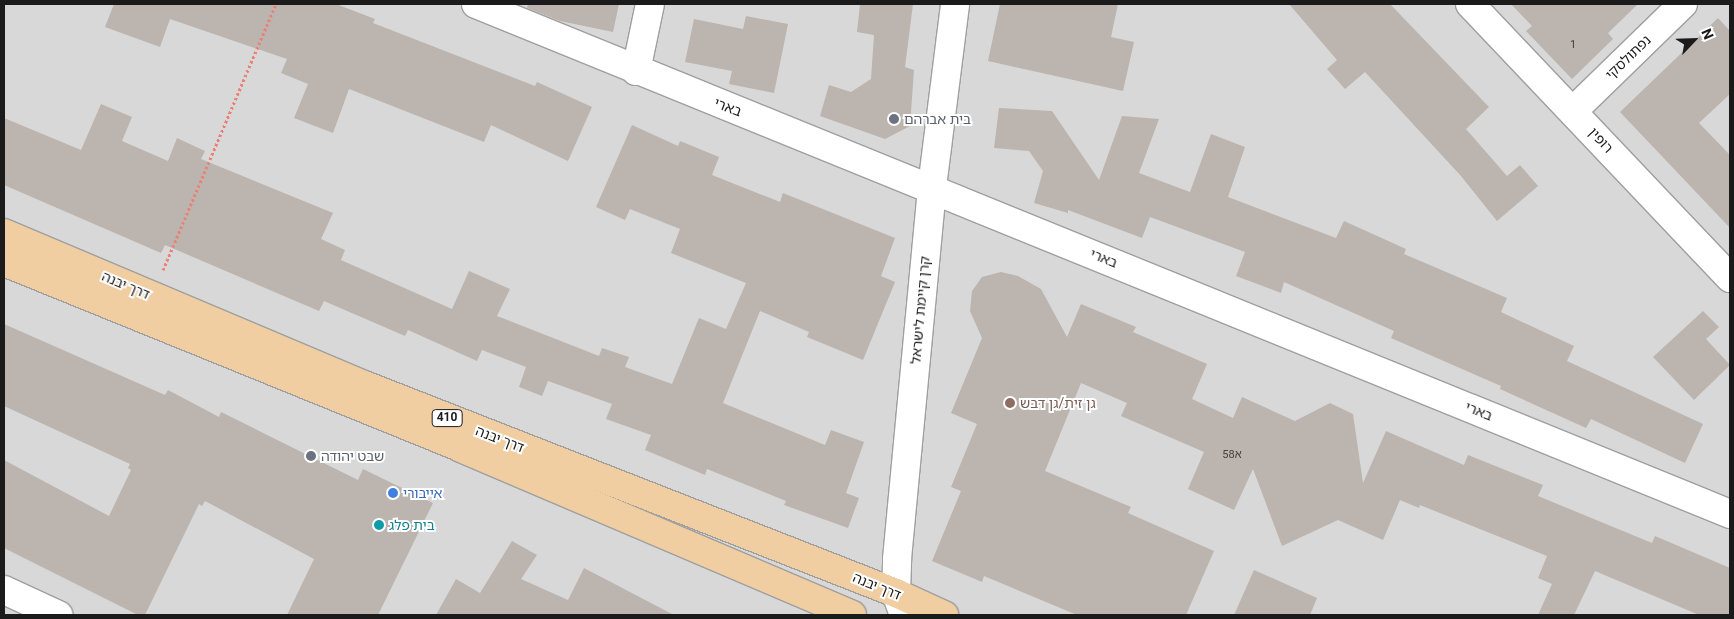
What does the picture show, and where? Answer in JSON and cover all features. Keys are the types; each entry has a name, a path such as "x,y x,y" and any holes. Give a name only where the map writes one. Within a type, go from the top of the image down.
{"main road":[{"name":"דרך יבנה","path":"4,233 152,296 900,604 944,615"},
{"name":"דרך יבנה","path":"4,262 461,448 852,615"}],"street":[{"name":"בארי","path":"476,4 636,71 932,187 1730,514"},
{"path":"636,71 650,4"},
{"name":"קרן קיימת לישראל","path":"900,604 932,187 955,4"},
{"name":"רופין","path":"1470,4 1574,110 1730,278"},
{"name":"נפתולסקי","path":"1574,110 1683,4"},
{"path":"4,590 58,615"}],"path":[{"path":"152,296 276,4"}],"shaded area":[{"path":"4,4 1730,4 1730,615 4,615"}],"building":[{"path":"114,4 336,4 375,19 373,23 535,86 537,82 592,107 568,161 491,125 484,142 349,89 333,133 294,118 308,84 281,73 287,59 170,19 160,47 105,27"},
{"path":"528,4 619,4 613,32 560,21 527,8"},
{"path":"860,4 913,4 905,67 914,70 910,126 885,139 820,116 829,85 851,92 871,79 874,35 857,32"},
{"path":"1000,4 1118,4 1111,37 1134,42 1123,91 988,61"},
{"path":"1289,4 1390,4 1489,107 1466,129 1507,176 1520,165 1538,186 1497,221 1461,176 1365,72 1345,89 1327,69 1337,60"},
{"path":"1511,4 1638,4 1608,33 1613,39 1572,79 1526,31 1532,26"},
{"path":"746,16 788,24 774,93 729,84 732,71 685,62 694,19 743,29"},
{"path":"1718,18 1730,31 1730,94 1699,123 1730,155 1730,228 1620,112"},
{"path":"101,104 132,117 122,141 168,161 177,138 205,151 201,159 333,213 321,239 345,250 341,260 452,309 469,271 510,289 497,316 599,356 602,348 629,357 625,367 672,384 699,318 726,329 746,283 671,253 680,229 630,209 625,220 596,207 632,125 678,146 680,141 719,157 712,175 780,202 783,193 895,238 881,276 895,282 863,360 807,337 809,332 760,311 723,403 825,445 831,430 864,442 846,493 859,498 848,528 784,505 786,501 707,469 705,475 645,450 651,435 606,419 612,404 548,381 542,396 519,387 526,367 482,350 477,361 408,330 405,336 324,301 319,311 165,245 161,253 4,185 4,118 81,150"},
{"path":"999,108 1052,111 1099,180 1122,116 1159,119 1139,173 1190,192 1211,134 1245,147 1228,197 1336,238 1344,221 1406,249 1404,254 1507,298 1501,312 1574,346 1567,361 1703,424 1685,463 1591,419 1586,428 1500,389 1501,386 1391,338 1394,331 1284,282 1281,293 1236,276 1245,252 1150,217 1142,238 1068,210 1068,213 1034,203 1043,171 1029,151 994,148"},
{"path":"1001,272 1018,276 1041,289 1067,337 1081,304 1136,327 1133,332 1207,364 1192,399 1233,418 1242,397 1295,421 1330,403 1353,414 1363,483 1386,431 1464,465 1468,455 1543,485 1538,496 1652,543 1655,536 1730,568 1730,615 1699,615 1595,571 1574,615 1538,615 1552,584 1538,578 1547,556 1420,505 1419,508 1400,500 1383,540 1338,520 1282,546 1253,469 1234,510 1188,489 1204,452 1121,416 1127,403 1081,383 1045,471 1131,507 1128,513 1214,551 1186,615 1077,615 984,576 982,582 932,561 961,491 951,487 977,424 951,413 982,338 970,311 972,291 982,277"},
{"path":"1703,311 1719,327 1706,339 1730,365 1694,400 1653,357"},
{"path":"4,324 165,395 168,390 219,417 221,412 358,480 363,469 433,503 378,615 287,615 314,559 205,501 202,506 199,504 145,615 138,615 4,548 4,460 109,516 131,470 128,468 130,464 4,406"},
{"path":"512,541 537,555 521,579 568,600 584,568 674,615 436,615 456,579 480,593"},
{"path":"1254,570 1317,598 1310,615 1234,615"}],"place":[{"name":"בית אברהם","path":"894,119"},
{"name":"גן זית/גן דבש","path":"1010,403"},
{"name":"שבט יהודה","path":"311,456"},
{"name":"אייבורי","path":"393,493"},
{"name":"בית פלג","path":"379,525"}]}
